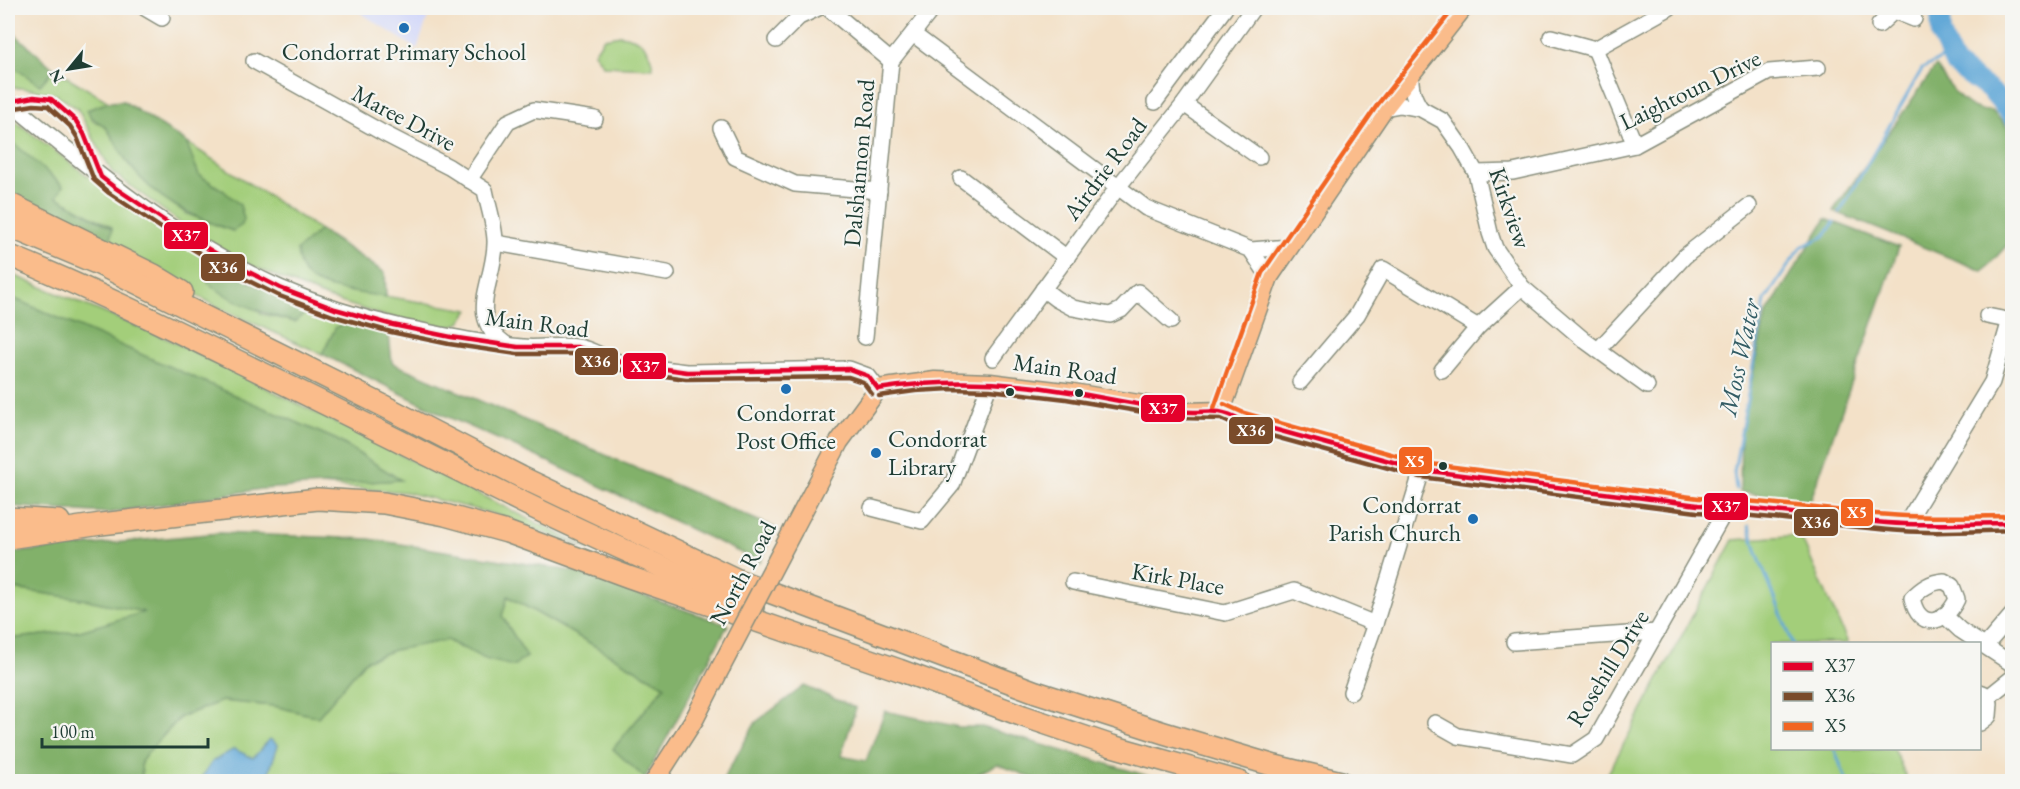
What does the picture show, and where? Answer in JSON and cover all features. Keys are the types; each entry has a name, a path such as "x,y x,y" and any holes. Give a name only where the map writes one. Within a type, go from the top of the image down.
{"highway":[{"path":"8,203 154,275 300,364"},
{"path":"8,226 101,265 521,477 740,581 1036,692 1275,766 1341,782"},
{"path":"8,255 165,326 637,556 899,670"},
{"path":"8,538 101,524 318,499 384,503 446,514 507,532 1023,716 1112,746 1240,782"},
{"path":"8,518 101,524"}],"main road":[{"path":"1221,411 1269,277 1384,108 1463,8"},
{"name":"Main Road","path":"878,389 935,381 990,383 1073,393 1186,412 1221,411"},
{"name":"North Road","path":"654,782 695,718 839,442 878,389"}],"street":[{"path":"145,8 162,18"},
{"path":"776,40 798,17 818,8"},
{"path":"828,8 891,61"},
{"name":"Dalshannon Road","path":"865,337 891,61 933,8"},
{"path":"1155,102 1225,8"},
{"name":"Airdrie Road","path":"993,358 1118,187 1184,104 1253,8"},
{"path":"1551,37 1595,49 1669,8"},
{"path":"1879,25 1894,9 1914,19"},
{"path":"913,34 1146,208 1251,250 1290,247"},
{"path":"1595,49 1635,145"},
{"name":"Maree Drive","path":"254,61 485,190 496,243 484,309"},
{"name":"Laightoun Drive","path":"1476,172 1513,172 1635,145 1768,72 1818,68"},
{"path":"1411,72 1410,85 1414,99 1421,109"},
{"name":"Main Road","path":"8,101 114,187 207,249 280,288 340,310 400,327 455,337 524,348 584,348 618,362 687,372 849,369 868,376 878,389"},
{"path":"1184,104 1259,157"},
{"name":"Kirkview","path":"1384,108 1400,105 1421,109 1443,121 1476,172 1490,233 1496,248 1522,287 1598,350 1647,386"},
{"path":"469,180 508,122 534,110 595,119"},
{"path":"722,128 735,157 795,184 879,191"},
{"path":"961,178 1066,258"},
{"path":"1598,350 1685,256 1749,206"},
{"path":"496,243 667,273"},
{"path":"1251,250 1269,277"},
{"path":"1300,382 1357,315 1383,268 1478,327"},
{"path":"1442,370 1478,327 1522,287"},
{"path":"1043,289 1073,308 1110,315 1121,310 1138,292 1171,321"},
{"path":"455,337 468,331 484,309"},
{"path":"484,309 485,324 494,336 508,345"},
{"path":"1906,524 1992,381 2011,321 1987,316"},
{"path":"872,508 922,521 952,485 990,383"},
{"name":"Main Road","path":"1221,411 1241,420 1422,470 1698,505 1728,506 1811,516 1906,524 2013,523"},
{"path":"1351,693 1375,624 1422,470"},
{"name":"Rosehill Drive","path":"1435,723 1458,736 1572,755 1596,739 1728,506"},
{"name":"Kirk Place","path":"1073,582 1225,613 1294,591 1375,624"},
{"path":"1944,615 1960,630 1981,642"},
{"path":"1986,645 2013,615"},
{"path":"1514,642 1657,632"},
{"path":"1981,642 2013,664"},
{"path":"1981,722 1989,716 1990,703 1983,695 2013,678"}],"shaded area":[{"name":"Condorrat Primary School","path":"353,8 431,8 417,49"}],"green space":[{"path":"8,28 54,69 40,85 8,63"},
{"path":"620,35 634,38 644,44 650,54 653,68 604,66 594,53 604,38"},
{"path":"8,63 40,85 54,69 109,102 87,110 93,121 105,125 129,165 157,193 187,214 233,231 224,191 199,175 186,142 320,230 297,251 310,279 330,287 469,310 460,323 449,327 388,317 328,298 240,261 190,230 112,172 77,108 57,95 8,87"},
{"path":"1936,66 1959,97 1973,107 1992,111 2012,132 2012,232 2009,243 1983,271 1833,211"},
{"path":"123,101 186,142 199,175 224,191 240,205 244,219 242,225 233,231 203,220 175,206 139,177 106,128 92,118 87,110 109,102"},
{"path":"8,113 19,124 88,176 222,268 211,267 262,314 295,322 309,310 348,323 336,327 322,354 220,308 110,248 112,227 57,197 8,138"},
{"path":"8,138 63,186 57,197 112,228 110,248 8,197"},
{"path":"1826,219 1899,247 1810,502 1740,492 1741,429 1766,314"},
{"path":"320,230 385,273 386,297 328,287 311,280 305,274 298,259 297,250"},
{"path":"211,267 222,268 309,310 295,322 249,307 208,283"},
{"path":"8,273 172,341 591,550 491,513 405,492 319,485 400,480 337,440 8,296"},
{"path":"8,296 337,440 401,480 261,489 108,513 8,506"},
{"path":"348,323 389,335 392,363 775,528 760,562 444,415 322,354 336,327"},
{"path":"219,533 369,539 572,571 728,625 645,778 613,749 665,686 508,596 502,616 527,657 513,666 485,659 447,640 394,650 365,661 318,717 274,706 222,701 180,717 141,762 142,781 8,781 8,639 80,631 144,612 88,600 8,588 8,553"},
{"path":"1800,535 1848,642 1771,642 1771,750 1894,750 1908,781 1604,781 1733,540"},
{"path":"8,588 88,600 145,612 80,631 8,639"},
{"path":"507,596 665,686 613,749 645,778 642,781 266,781 278,745 253,758 213,761 199,781 142,781 141,762 181,717 222,701 274,706 318,717 365,661 394,650 447,640 460,648 527,657 502,616"},
{"path":"804,686 856,708 841,756 866,761 885,711 959,727 982,727 1165,781 1040,781 997,764 964,781 722,781 756,722"}],"water":[{"path":"270,739 278,745 266,781 199,781 213,761 234,749 253,758"}],"waterway":[{"path":"1940,8 1941,35 1955,65 1991,91 2012,116"},
{"name":"Moss Water","path":"1840,212 1922,69 1951,53"},
{"name":"Moss Water","path":"1736,489 1734,472 1765,300 1801,247 1825,236 1834,222"},
{"name":"Moss Water","path":"1749,526 1757,553 1792,642"},
{"name":"Moss Water","path":"1835,750 1847,782"}],"transit line":[{"name":"X5","path":"1214,408 1262,273 1378,104 1454,8"},
{"name":"X37","path":"8,102 34,97 51,99 76,121 84,134 101,177 114,187 237,266 280,288 335,309 393,325 451,337 518,347 577,347 624,363 687,372 849,369 868,376 878,389"},
{"name":"X36","path":"9,109 34,105 48,106 70,126 77,137 94,180 109,193 233,273 277,295 333,316 391,332 449,344 517,354 576,354 622,370 686,379 848,377 863,382 872,394"},
{"name":"X37","path":"878,389 950,383 1022,385 1179,411 1223,413 1422,470 1698,505 1750,508 1879,522 2012,523"},
{"name":"X36","path":"879,396 915,391 990,390 1066,399 1178,418 1221,419 1239,427 1421,477 1697,512 1916,532 2012,530"},
{"name":"X5","path":"1224,404 1244,413 1423,463 1699,498 1854,512 1919,517 2012,516"}],"place":[{"name":"Condorrat Primary School","path":"404,28"},
{"name":"Condorrat Post Office","path":"786,389"},
{"name":"Condorrat Library","path":"876,453"},
{"name":"Condorrat Parish Church","path":"1473,519"}]}
